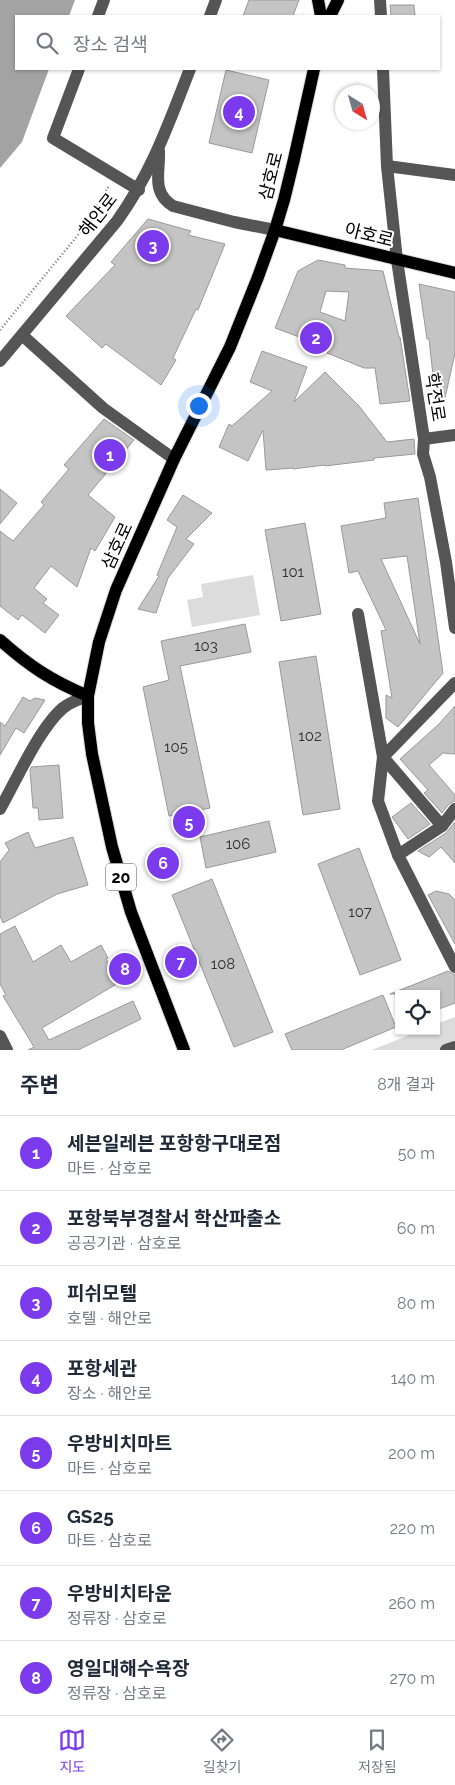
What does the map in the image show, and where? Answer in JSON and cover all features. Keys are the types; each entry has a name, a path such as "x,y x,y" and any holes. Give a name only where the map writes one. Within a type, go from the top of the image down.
{"main road":[{"path":"318,0 320,15"},
{"path":"326,15 330,0"},
{"path":"330,15 338,0"},
{"name":"삼호로","path":"184,1050 131,912 112,847 92,754 88,724 88,696 94,662 116,590 174,459 230,347 275,230 294,159 314,70"},
{"name":"아호로","path":"275,230 455,273"},
{"path":"0,640 39,673 65,687 88,696"}],"street":[{"path":"98,15 104,0"},
{"path":"210,15 216,0"},
{"path":"380,0 381,15"},
{"path":"79,70 53,138 139,190"},
{"name":"해안로","path":"0,361 117,222 139,190 159,148 190,70"},
{"name":"학전로","path":"383,70 387,166 397,260 424,439 423,454 450,562 455,628"},
{"path":"159,148 158,188 167,203 234,222 275,230"},
{"path":"387,166 455,176"},
{"path":"22,335 103,408 174,459"},
{"path":"424,439 455,435"},
{"path":"358,614 383,757 378,801 398,855 455,967"},
{"path":"383,757 455,683"},
{"path":"0,809 46,728 64,707 88,696"},
{"path":"383,757 442,826"},
{"path":"398,855 442,826 455,810"},
{"path":"0,1036 7,1050"},
{"path":"446,1050 455,1047"}],"path":[{"path":"0,330 78,235 110,184"}],"shaded area":[{"path":"0,0 75,0 69,15 15,15 15,70 49,70 22,142 0,168"},
{"path":"253,575 260,615 192,627 187,600 203,597 201,584"},
{"path":"455,1017 455,1044 440,1050 372,1050 409,1035 440,1035 440,1023"}],"building":[{"path":"249,0 299,0 293,15 243,15"},
{"path":"390,5 414,5 415,15 391,15"},
{"path":"226,70 269,80 252,153 209,143"},
{"path":"148,219 191,231 188,235 225,244 198,310 196,309 173,358 176,360 161,385 106,344 102,348 66,316 115,265 111,262"},
{"path":"318,260 345,265 345,268 383,271 400,337 410,401 380,404 375,368 364,368 327,353 329,348 275,328 298,271","holes":["326,291 349,292 345,321 320,312"]},
{"path":"419,284 455,292 455,353 445,398 436,402 429,339 427,339"},
{"path":"262,351 307,367 294,402 325,372 359,406 387,442 414,439 415,454 325,466 266,470 263,430 248,461 219,447 229,424 232,426 272,391 250,382"},
{"path":"104,419 134,440 88,495 115,517 95,551 91,548 77,587 51,566 34,588 47,599 43,603 59,615 45,633 22,615 18,620 0,606 0,531 13,541 44,505 41,502 69,469 64,465"},
{"path":"0,489 17,503 0,524"},
{"path":"183,495 212,513 186,539 194,544 168,578 156,613 138,609 159,576 157,575 177,527 167,520"},
{"path":"418,498 443,673 398,727 386,718 386,695 392,698 381,631 386,630 358,571 349,573 341,526 386,518 384,503","holes":["407,556 420,644 381,559"]},
{"path":"305,523 321,614 281,621 265,530"},
{"path":"245,624 251,652 180,666 210,808 169,816 143,687 169,680 161,641"},
{"path":"316,656 340,809 303,815 279,662"},
{"path":"23,697 30,701 35,698 45,700 24,733 16,728 0,755 0,722 5,726"},
{"path":"455,706 455,754 443,753 429,765 455,795 455,801 449,804 442,813 424,793 428,790 400,759 439,724"},
{"path":"59,765 63,818 39,820 38,808 33,808 31,767"},
{"path":"411,803 430,824 408,839 392,817"},
{"path":"269,821 276,852 206,868 200,837"},
{"path":"455,822 455,863 441,847 429,857 418,851 446,833"},
{"path":"28,832 35,848 73,837 88,885 57,894 3,923 0,916 0,862 9,850 5,843"},
{"path":"359,848 401,960 360,975 318,864"},
{"path":"212,879 273,1032 234,1047 172,895"},
{"path":"436,891 449,894 455,900 455,944 428,895"},
{"path":"15,926 33,962 61,945 71,962 101,945 108,958 106,959 120,982 42,1028 49,1040 133,1001 141,1019 78,1050 28,1050 34,1047 3,996 6,995 0,984 0,934"},
{"path":"448,971 455,975 455,1003 440,1009 440,990 400,990"},
{"path":"383,995 395,1025 395,1027 341,1050 292,1050 285,1034"}],"place":[{"name":"포항세관","path":"239,112"},
{"name":"피쉬모텔","path":"153,246"},
{"name":"포항북부경찰서 학산파출소","path":"316,338"},
{"name":"세븐일레븐 포항항구대로점","path":"110,455"},
{"name":"우방비치마트","path":"189,822"},
{"name":"GS25","path":"163,863"},
{"name":"우방비치타운","path":"181,962"},
{"name":"영일대해수욕장","path":"125,969"}]}
